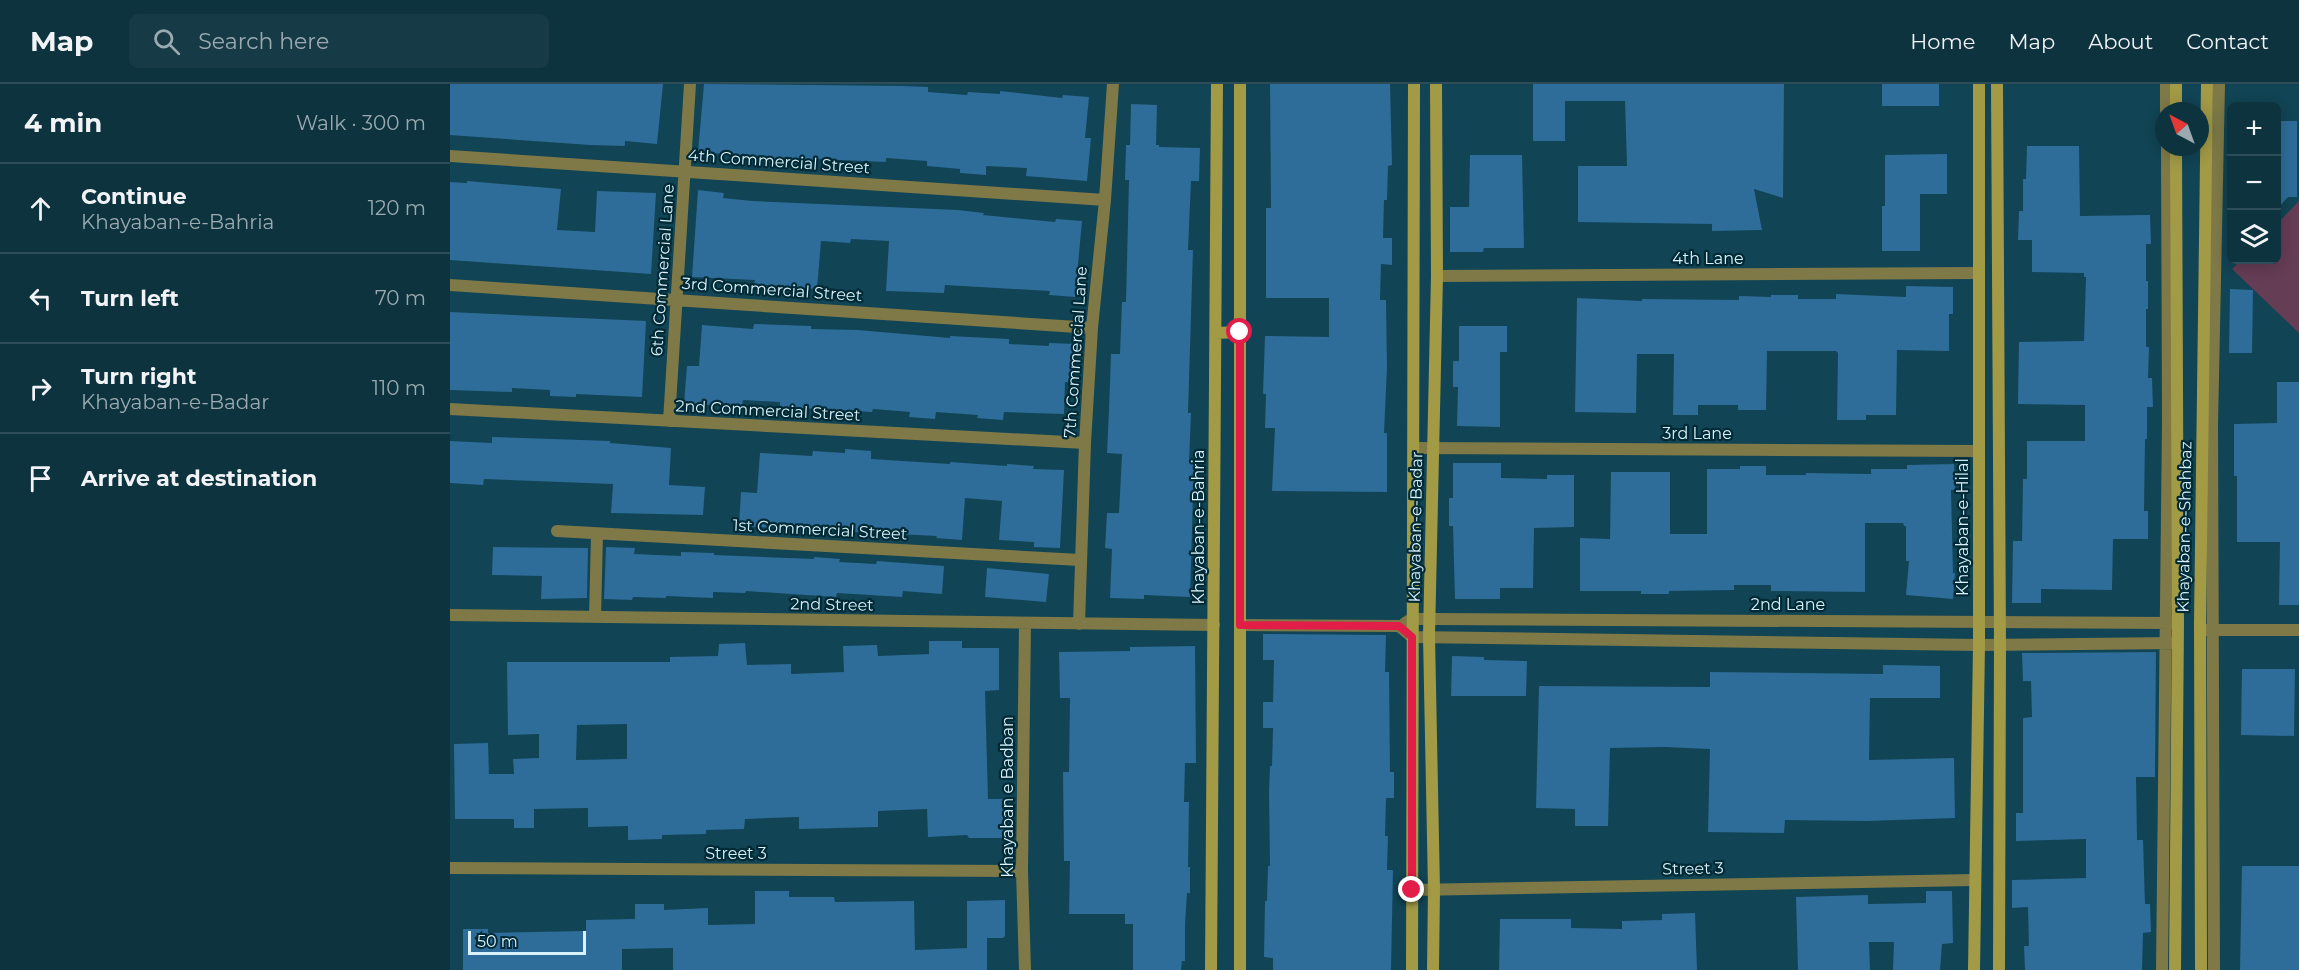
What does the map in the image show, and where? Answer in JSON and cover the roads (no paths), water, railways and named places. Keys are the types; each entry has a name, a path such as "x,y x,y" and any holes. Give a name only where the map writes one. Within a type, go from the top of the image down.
{"main road":[{"name":"Khayaban-e-Bahria","path":"1211,970 1217,84"},
{"path":"1240,84 1240,970"},
{"name":"Khayaban-e-Badar","path":"1412,970 1414,84"},
{"name":"Khayaban-e-Badar","path":"1433,970 1434,889 1429,636 1437,276 1436,84"},
{"name":"Khayaban-e-Hilal","path":"1974,970 1979,645 1979,84"},
{"path":"1998,84 1999,970"},
{"path":"2176,84 2176,102"},
{"name":"Khayaban-e-Shahbaz","path":"2201,970 2206,630 2207,84"},
{"name":"Khayaban-e-Shahbaz","path":"2175,970 2172,623 2176,156"},
{"path":"1215,333 1240,332"}],"street":[{"name":"6th Commercial Lane","path":"669,421 690,84"},
{"name":"7th Commercial Lane","path":"1079,624 1084,443 1113,84"},
{"path":"2166,84 2166,102"},
{"path":"2214,970 2206,630 2219,84"},
{"name":"4th Commercial Street","path":"450,156 1105,200"},
{"path":"2167,156 2172,623"},
{"name":"4th Lane","path":"1437,276 1979,273"},
{"name":"3rd Commercial Street","path":"450,285 1092,328"},
{"name":"2nd Commercial Street","path":"450,409 1084,443"},
{"name":"3rd Lane","path":"1414,448 1979,451"},
{"name":"1st Commercial Street","path":"557,531 1080,560"},
{"path":"595,617 597,534"},
{"name":"2nd Street","path":"450,615 1214,625"},
{"name":"2nd Lane","path":"1399,626 1412,619 2172,623"},
{"name":"Khayaban e Badban","path":"1024,970 1022,871 1025,624"},
{"path":"1240,625 1399,626 1412,637 1979,645 2172,643 2162,970"},
{"path":"2206,630 2299,630"},
{"name":"Street 3","path":"450,868 1022,871"},
{"name":"Street 3","path":"1412,890 1974,880"}]}
